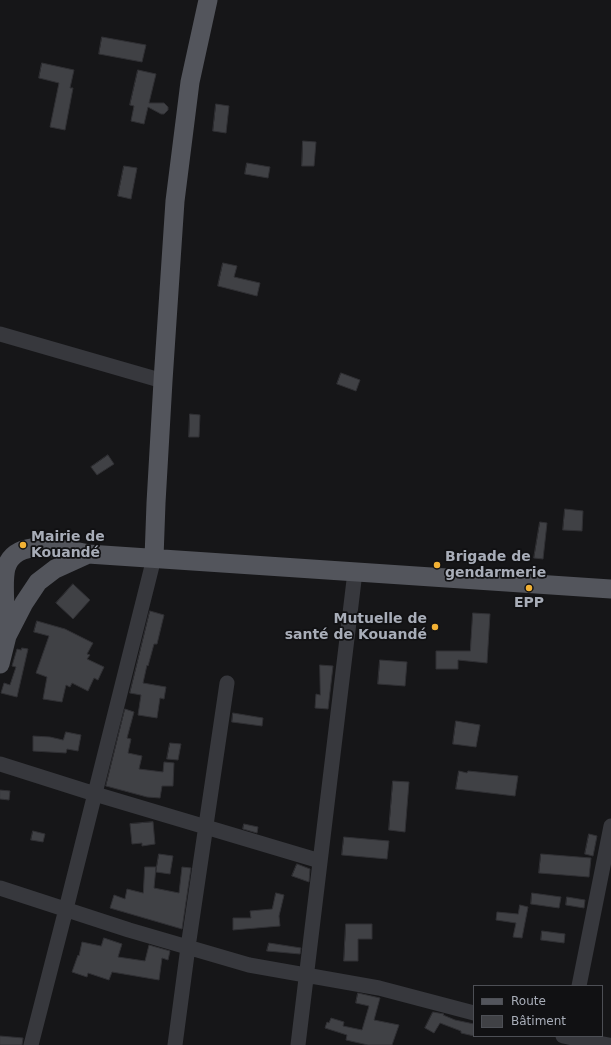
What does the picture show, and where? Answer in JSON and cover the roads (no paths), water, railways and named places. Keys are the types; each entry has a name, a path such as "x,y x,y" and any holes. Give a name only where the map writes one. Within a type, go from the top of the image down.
{"main road":[{"path":"154,558 163,381 175,201 190,82 208,0"},
{"path":"7,636 5,588 6,568 15,554 34,547 54,547 88,554 611,589"},
{"path":"0,664 7,636 24,603 38,582 55,569 88,554"}],"street":[{"path":"0,334 163,381"},
{"path":"30,1045 66,909 154,558"},
{"path":"298,1045 355,572"},
{"path":"175,1045 205,827 227,683"},
{"path":"0,764 320,861"},
{"path":"579,985 611,826"},
{"path":"0,888 249,965 379,988 473,1013"},
{"path":"568,1039 609,1045"}],"place":[{"name":"Mairie de Kouandé","path":"23,545"},
{"name":"Brigade de gendarmerie","path":"437,565"},
{"name":"EPP","path":"529,588"},
{"name":"Mutuelle de santé de Kouandé","path":"435,627"}]}
